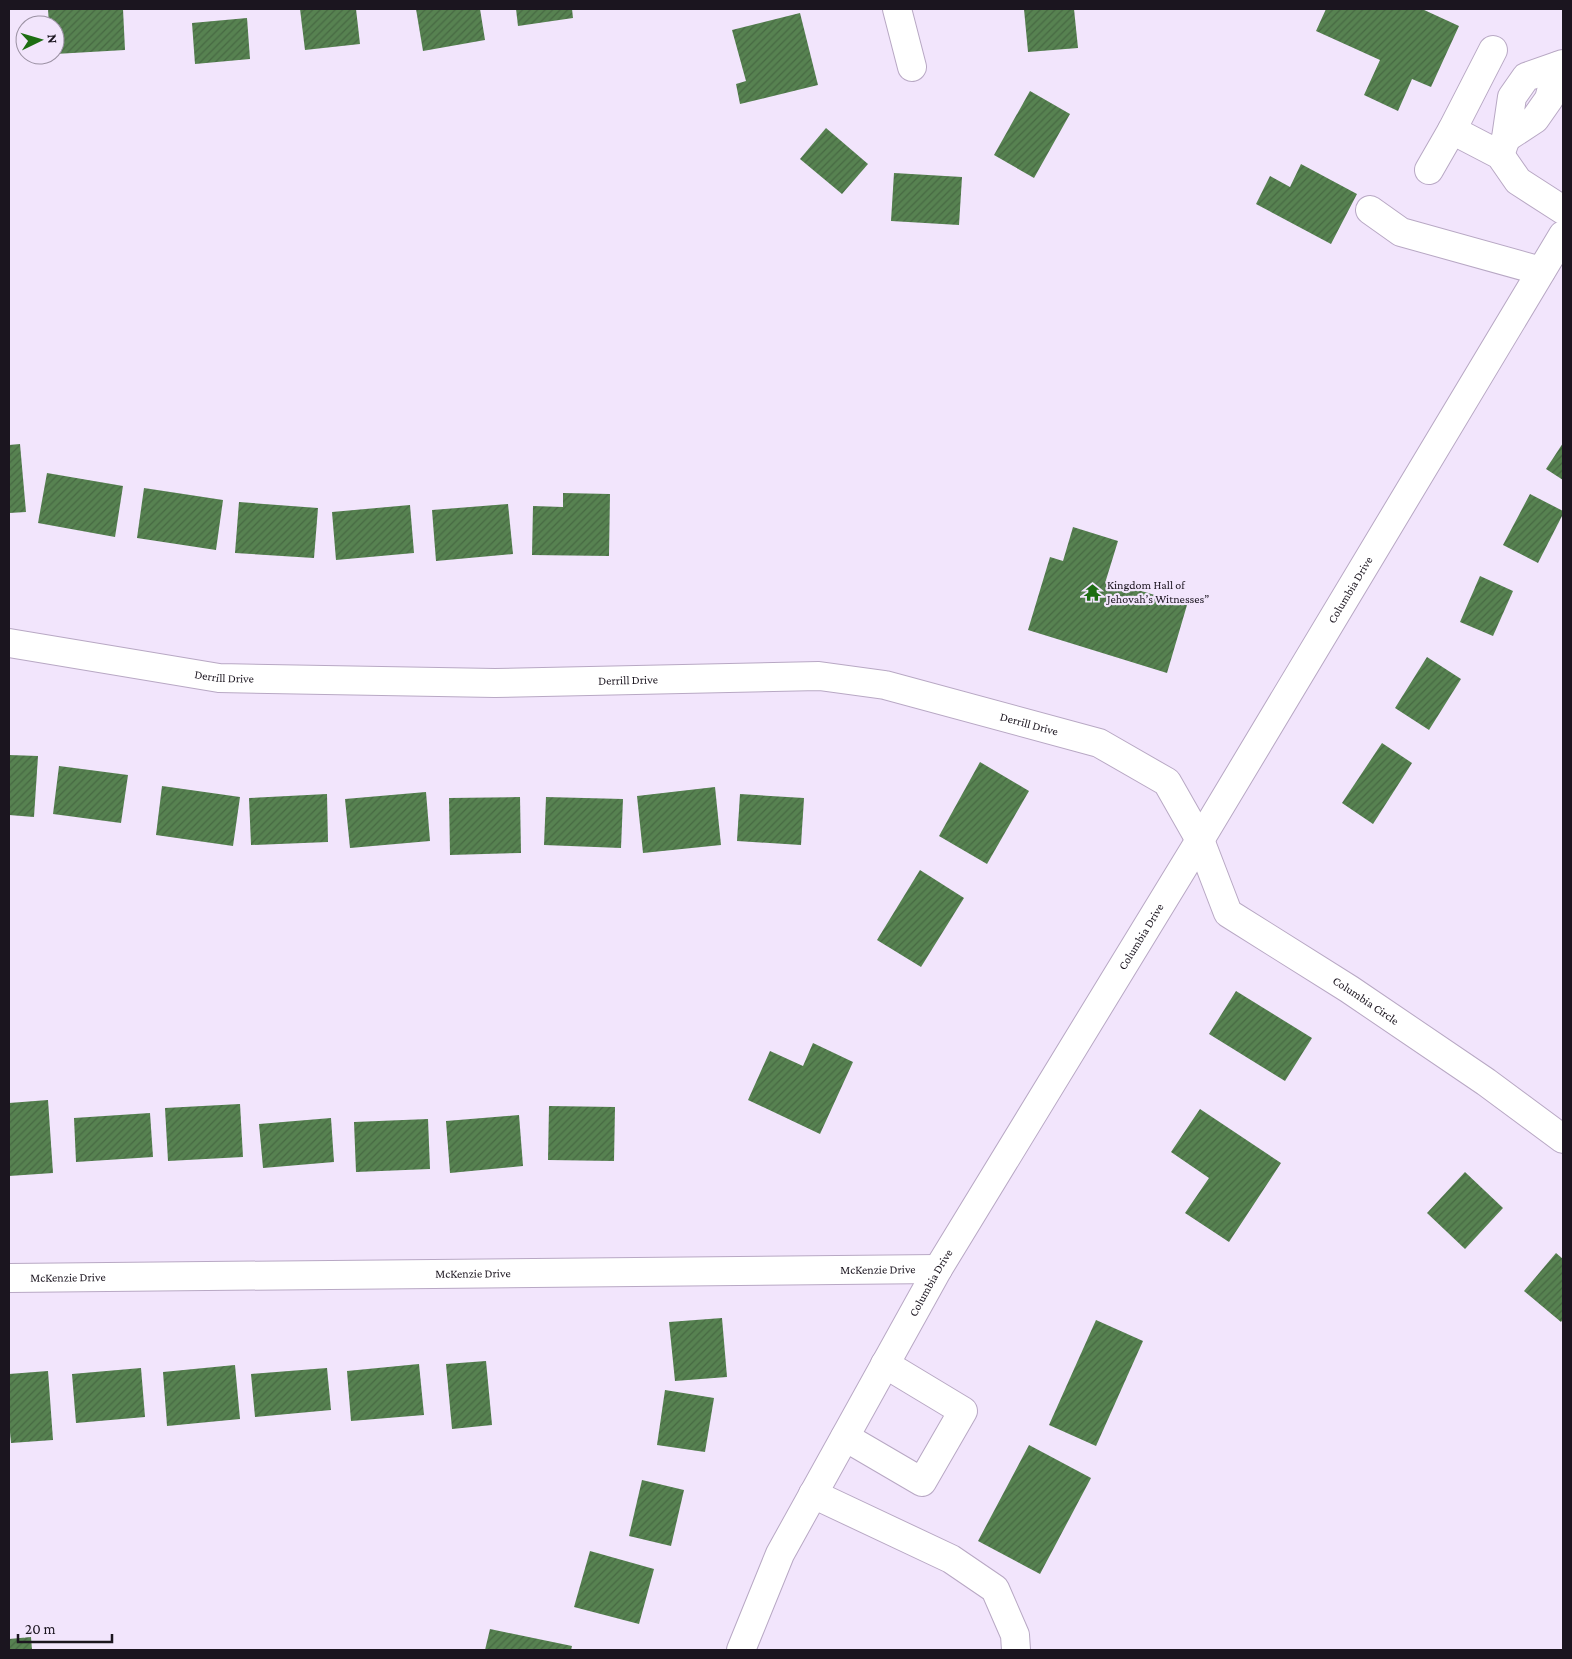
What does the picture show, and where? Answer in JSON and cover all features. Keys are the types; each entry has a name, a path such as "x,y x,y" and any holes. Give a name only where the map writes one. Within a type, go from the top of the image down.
{"street":[{"path":"897,9 912,67"},
{"path":"1429,170 1493,50"},
{"path":"1561,65 1526,77 1512,97 1503,146 1518,181 1563,210"},
{"path":"1452,130 1503,146"},
{"path":"1370,210 1401,232 1541,271"},
{"name":"Columbia Drive","path":"740,1650 780,1554 938,1269 1200,840 1563,235"},
{"name":"Derrill Drive","path":"9,643 219,678 495,683 819,676 885,685 1099,742 1168,782 1200,840"},
{"name":"Columbia Circle","path":"1200,840 1228,913 1349,989 1486,1082 1563,1139"},
{"name":"McKenzie Drive","path":"9,1278 938,1269"},
{"path":"845,1437 922,1482 963,1411 885,1364"},
{"path":"813,1494 951,1559 995,1589 1015,1635 1016,1650"}],"building":[{"path":"48,9 123,9 125,50 65,53 65,15 48,15"},
{"path":"300,9 356,9 360,44 305,50"},
{"path":"416,9 480,9 485,40 423,51"},
{"path":"516,9 572,9 573,18 518,26"},
{"path":"1024,9 1074,9 1078,48 1028,52"},
{"path":"1326,9 1422,9 1459,26 1431,87 1412,79 1398,111 1364,95 1380,60 1316,31"},
{"path":"800,13 818,85 740,104 736,84 746,81 732,30"},
{"path":"247,18 250,59 195,64 192,23"},
{"path":"1030,91 1070,114 1034,178 994,155"},
{"path":"826,128 868,164 842,194 800,159"},
{"path":"1301,164 1357,194 1331,244 1256,204 1270,176 1290,187"},
{"path":"894,173 962,177 959,225 891,221"},
{"path":"1563,443 1563,480 1546,469"},
{"path":"20,444 26,512 9,513 9,445"},
{"path":"47,473 123,486 115,537 38,523"},
{"path":"144,488 223,500 216,550 137,538"},
{"path":"563,493 610,494 609,556 532,555 533,506 563,507"},
{"path":"1530,494 1563,511 1538,563 1503,545"},
{"path":"239,502 318,508 314,558 235,553"},
{"path":"508,504 513,554 436,561 432,510"},
{"path":"410,505 414,553 336,560 332,512"},
{"name":"Kingdom Hall of Jehovah’s Witnesses”","path":"1073,527 1118,541 1106,580 1187,605 1167,673 1028,630 1050,557 1063,561"},
{"path":"1480,576 1513,591 1493,636 1460,622"},
{"path":"1427,657 1461,679 1429,730 1395,708"},
{"path":"1382,743 1412,763 1373,824 1342,803"},
{"path":"9,755 38,756 34,817 9,815"},
{"path":"980,762 1029,791 987,864 939,836"},
{"path":"59,766 128,775 121,823 53,814"},
{"path":"162,786 240,797 233,846 156,835"},
{"path":"715,787 721,845 643,853 637,796"},
{"path":"426,792 430,841 350,848 345,799"},
{"path":"327,794 328,842 251,845 249,798"},
{"path":"740,794 804,798 801,845 737,841"},
{"path":"520,797 521,853 450,855 449,798"},
{"path":"546,797 623,799 621,848 544,845"},
{"path":"920,870 964,898 921,967 877,940"},
{"path":"1236,991 1312,1038 1285,1081 1209,1034"},
{"path":"813,1043 853,1062 820,1134 748,1100 770,1051 803,1066"},
{"path":"48,1100 53,1173 9,1176 9,1103"},
{"path":"240,1104 243,1157 168,1161 165,1108"},
{"path":"549,1106 615,1107 614,1161 548,1160"},
{"path":"1200,1109 1281,1163 1229,1242 1185,1213 1209,1178 1171,1152"},
{"path":"150,1113 153,1157 76,1162 74,1118"},
{"path":"519,1115 523,1166 450,1173 446,1121"},
{"path":"331,1118 334,1162 263,1168 259,1124"},
{"path":"428,1119 430,1169 356,1172 354,1122"},
{"path":"1465,1172 1503,1208 1465,1249 1427,1213"},
{"path":"1556,1253 1563,1259 1563,1319 1561,1322 1524,1291"},
{"path":"722,1318 727,1377 675,1381 669,1322"},
{"path":"1096,1320 1143,1341 1096,1446 1049,1425"},
{"path":"486,1361 492,1425 452,1429 446,1364"},
{"path":"419,1364 424,1415 351,1421 347,1371"},
{"path":"235,1365 240,1419 167,1426 163,1372"},
{"path":"141,1368 145,1417 76,1423 72,1374"},
{"path":"327,1368 331,1410 255,1417 251,1374"},
{"path":"48,1371 53,1440 11,1443 9,1374"},
{"path":"665,1390 714,1398 705,1452 657,1445"},
{"path":"1029,1445 1091,1478 1040,1574 978,1541"},
{"path":"642,1480 684,1490 671,1546 629,1536"},
{"path":"590,1551 654,1569 639,1624 574,1607"},
{"path":"490,1629 572,1646 571,1650 485,1650"},
{"path":"31,1637 32,1650 9,1650 9,1639"}],"place":[{"name":"Kingdom Hall of Jehovah’s Witnesses”","path":"1093,592"}]}
